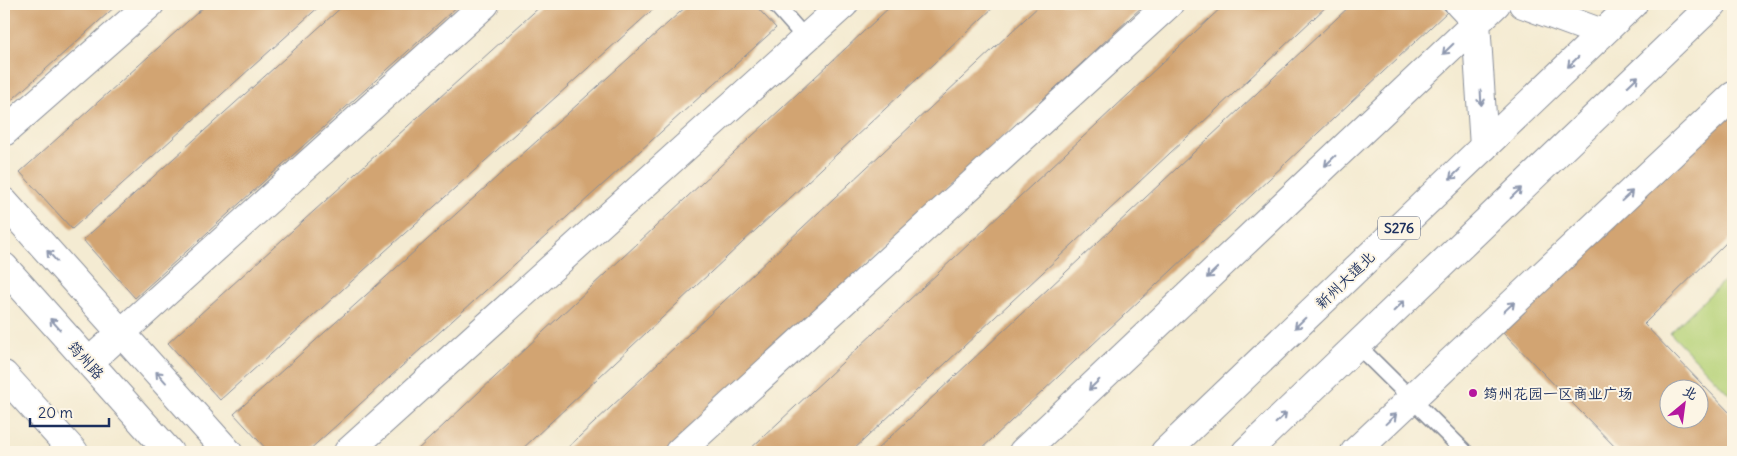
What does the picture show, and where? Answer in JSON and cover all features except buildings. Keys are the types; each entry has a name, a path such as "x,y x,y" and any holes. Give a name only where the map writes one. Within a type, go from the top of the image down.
{"street":[{"path":"4,132 150,4"},
{"path":"89,362 485,4"},
{"path":"348,452 844,4"},
{"path":"679,452 1169,4"},
{"path":"1023,452 1468,13 1496,4"},
{"path":"1523,4 1602,33"},
{"name":"新州大道北","path":"1165,452 1633,4"},
{"path":"1246,452 1713,4"},
{"path":"1468,13 1484,146"},
{"path":"1355,452 1733,96"},
{"path":"4,202 228,452"},
{"name":"筠州路","path":"4,267 169,452"},
{"path":"4,375 74,452"}],"lane":[{"path":"775,4 806,38"},
{"path":"1358,345 1464,452"}],"green space":[{"path":"1733,272 1733,398 1670,333"}],"place":[{"name":"筠州花园一区商业广场","path":"1473,393"}]}
